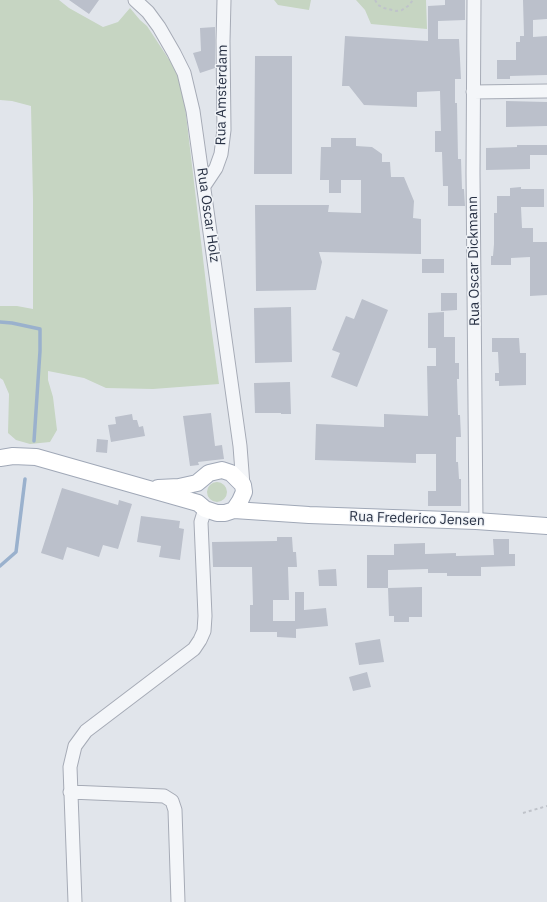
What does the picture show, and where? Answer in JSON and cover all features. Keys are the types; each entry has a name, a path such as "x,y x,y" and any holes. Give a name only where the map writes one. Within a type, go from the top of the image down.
{"main road":[{"name":"Rua Frederico Jensen","path":"0,458 12,456 36,457 145,488 202,506 217,513 225,513 234,510 287,514 476,521 547,526"},
{"name":"Rua Frederico Jensen","path":"145,488 164,488 197,483 209,474 222,470 231,472 254,501 267,508 287,514"},
{"path":"197,483 197,497 202,506"},
{"path":"234,510 240,501 243,488"}],"street":[{"name":"Rua Oscar Holz","path":"135,0 148,12 166,38 184,73 193,111 240,446 243,488"},
{"name":"Rua Amsterdam","path":"204,186 216,168 221,154 224,130 224,0"},
{"name":"Rua Oscar Dickmann","path":"474,0 473,92 476,521"},
{"path":"473,92 547,91"},
{"name":"Rua Oscar Holz","path":"222,470 234,464 240,446"},
{"path":"75,902 70,767 75,746 86,732 194,649 200,640 204,631 205,616 201,522 202,506"},
{"path":"70,792 164,796 172,801 175,810 178,902"}],"path":[{"path":"375,0 378,5 396,11 402,10 413,0"},
{"path":"523,812 547,806"}],"green space":[{"path":"0,0 59,0 69,8 103,27 118,22 130,8 147,26 174,66 182,81 219,384 153,389 106,388 84,378 48,371 48,380 53,397 57,430 50,442 30,444 16,440 8,433 9,394 3,380 0,378 0,306 17,306 33,309 33,200 31,106 12,101 0,100"},
{"path":"274,0 311,0 309,10 278,5"},
{"path":"356,0 426,0 427,29 371,24 365,10"},
{"path":"213,482 221,482 227,488 227,496 221,502 213,502 207,496 207,488"}],"building":[{"path":"69,0 99,0 89,14"},
{"path":"445,0 465,0 465,20 438,21 438,39 459,39 461,79 455,79 455,103 457,103 458,159 461,159 462,189 464,189 465,206 448,206 448,186 443,186 442,152 435,152 435,131 441,131 440,91 417,92 417,107 364,105 349,86 342,86 345,36 428,41 428,6 445,5"},
{"path":"523,0 547,0 547,19 533,20 533,37 547,36 547,75 510,76 510,79 497,79 497,60 516,60 516,42 520,42 520,36 524,36"},
{"path":"215,27 215,68 200,73 193,53 201,51 200,28"},
{"path":"255,56 292,56 292,174 254,174"},
{"path":"506,101 547,102 547,126 506,127"},
{"path":"331,138 356,138 356,146 372,147 382,154 382,162 390,162 391,177 404,177 414,201 413,218 421,219 421,254 319,252 322,262 316,290 256,291 255,205 329,205 328,212 361,213 361,180 341,180 341,193 329,193 329,180 320,180 321,147 331,147"},
{"path":"517,145 547,145 547,155 530,155 530,169 486,170 486,148 517,147"},
{"path":"521,187 521,189 544,189 544,207 521,207 522,228 533,228 533,242 547,242 547,295 530,296 530,257 511,258 511,265 491,265 491,256 493,256 494,244 494,213 497,213 497,196 510,196 510,188"},
{"path":"422,259 444,259 444,273 422,273"},
{"path":"441,293 457,293 457,310 441,311"},
{"path":"362,299 388,310 357,387 331,377 340,353 332,350 346,316 354,319"},
{"path":"291,307 292,362 255,363 254,308"},
{"path":"444,312 444,337 455,337 455,363 459,363 459,379 457,379 458,415 460,415 461,437 456,437 456,462 458,462 459,479 461,479 461,506 428,506 428,491 436,491 436,454 416,454 416,463 315,460 316,424 384,427 384,414 428,416 427,366 436,366 436,348 428,348 428,313"},
{"path":"492,338 519,338 520,353 526,353 526,385 499,386 499,381 495,381 495,373 499,373 498,352 492,352"},
{"path":"290,382 291,414 255,413 254,383"},
{"path":"211,413 215,446 222,445 224,459 198,462 199,465 190,466 183,416"},
{"path":"132,414 133,420 137,420 139,427 143,426 145,436 111,442 108,425 116,424 115,417"},
{"path":"97,439 108,440 107,453 96,452"},
{"path":"62,488 118,505 119,500 132,504 118,549 103,545 99,557 67,547 63,560 41,553"},
{"path":"141,516 180,521 179,528 184,529 180,560 159,557 161,546 137,542"},
{"path":"277,537 292,537 293,552 296,552 297,567 288,567 289,600 273,600 273,621 295,621 295,592 304,592 304,610 326,608 328,626 296,629 296,638 277,637 277,632 250,632 250,605 253,605 252,567 213,567 212,542 277,541"},
{"path":"493,539 509,539 509,554 515,554 515,566 481,567 481,576 447,576 447,573 428,573 428,569 388,570 388,588 367,588 367,555 394,555 394,544 425,543 425,554 456,553 456,556 494,555"},
{"path":"336,569 337,586 319,586 318,570"},
{"path":"422,587 422,617 409,617 409,622 394,622 394,616 389,616 388,588"},
{"path":"380,639 384,662 359,665 355,643"},
{"path":"367,672 371,687 353,691 349,677"}],"waterway":[{"path":"0,322 40,329 34,441"},
{"path":"0,566 16,552 25,479"}]}
